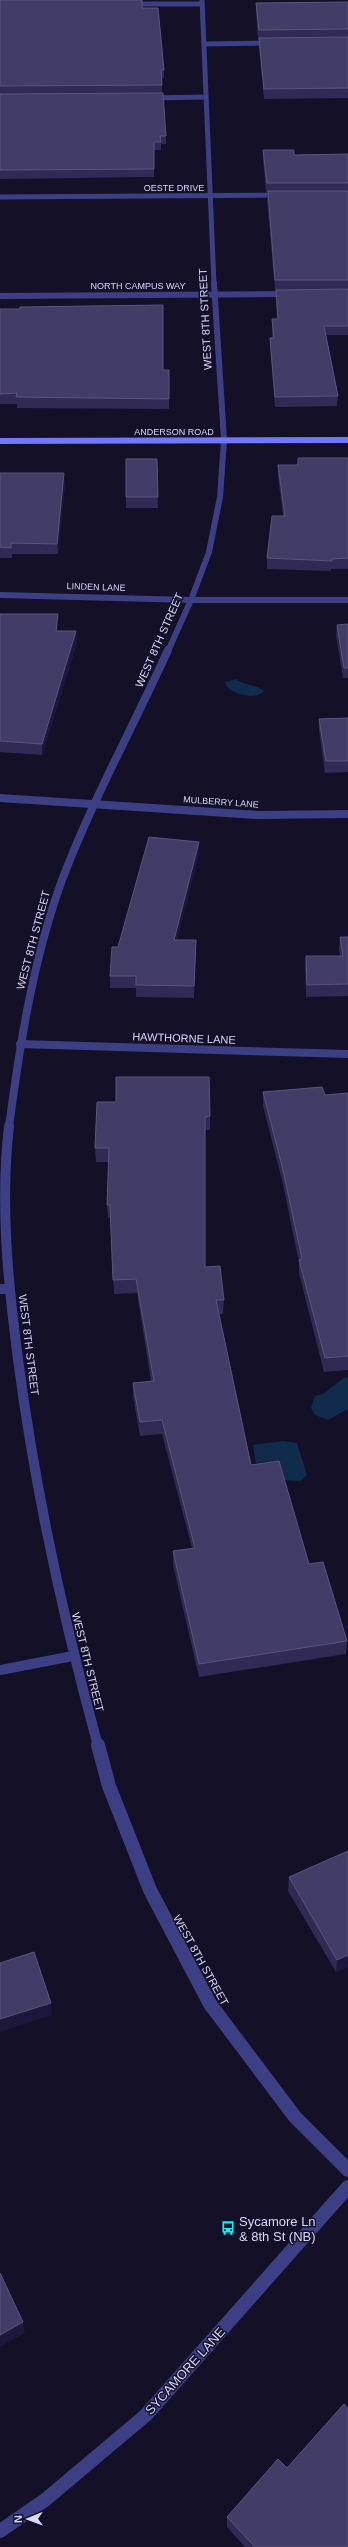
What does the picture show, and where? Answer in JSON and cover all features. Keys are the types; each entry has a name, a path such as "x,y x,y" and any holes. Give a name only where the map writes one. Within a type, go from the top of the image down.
{"main road":[{"name":"ANDERSON ROAD","path":"0,441 348,440"}],"street":[{"path":"126,4 202,2"},
{"name":"WEST 8TH STREET","path":"202,2 215,295 224,440 220,497 209,552 191,600 153,683 92,806 62,880 36,964 20,1044 10,1130 6,1199 5,1289 44,1525 73,1656 109,1786 150,1890 210,2004 295,2117 348,2170"},
{"path":"204,44 279,43"},
{"path":"146,98 206,98"},
{"name":"OESTE DRIVE","path":"0,197 287,195"},
{"name":"NORTH CAMPUS WAY","path":"0,296 294,294"},
{"name":"LINDEN LANE","path":"0,595 191,600"},
{"path":"191,600 348,600"},
{"path":"0,798 92,806"},
{"name":"MULBERRY LANE","path":"92,806 148,807 258,815 348,814"},
{"name":"HAWTHORNE LANE","path":"20,1044 348,1054"},
{"path":"0,1670 73,1656"},
{"name":"SYCAMORE LANE","path":"0,2532 45,2500 146,2415 348,2187"}],"water":[{"path":"236,679 264,691 256,696 234,692 226,686 225,682"},
{"path":"345,1377 348,1378 348,1409 328,1420 315,1415 311,1408 315,1396 323,1394"},
{"path":"283,1441 297,1443 307,1475 300,1481 284,1480 277,1461 256,1463 253,1445"}],"building":[{"path":"0,0 142,0 142,8 158,8 164,70 161,70 162,85 0,86"},
{"path":"348,2 348,29 259,30 256,3"},
{"path":"348,37 348,88 264,89 259,38"},
{"path":"163,93 166,136 160,136 161,142 154,142 154,169 0,170 0,94"},
{"path":"263,150 294,150 294,155 348,154 348,183 267,183"},
{"path":"268,191 348,191 348,280 275,280"},
{"path":"348,289 348,326 324,326 338,396 275,397 270,338 274,338 272,319 278,319 276,290"},
{"path":"163,305 163,370 169,370 169,399 16,397 17,393 0,394 0,309 20,309 20,307"},
{"path":"298,458 348,458 348,558 332,559 332,561 267,558 272,516 285,516 278,465 298,465"},
{"path":"126,459 157,459 158,497 126,497"},
{"path":"0,473 64,473 57,544 11,543 11,548 0,547"},
{"path":"0,614 58,614 56,631 76,631 42,744 0,741"},
{"path":"348,624 348,668 344,668 337,625"},
{"path":"348,718 348,761 326,761 319,719"},
{"path":"149,837 199,842 174,940 196,940 194,986 136,985 136,976 110,976 112,947 118,947"},
{"path":"340,937 348,937 348,984 307,985 306,956 343,956"},
{"path":"116,1077 209,1077 210,1116 205,1117 205,1267 220,1266 224,1300 216,1300 251,1465 279,1461 309,1564 323,1562 347,1641 199,1664 173,1551 195,1548 162,1420 140,1422 133,1383 154,1381 136,1279 113,1280 110,1205 107,1205 109,1148 95,1148 97,1102 116,1102"},
{"path":"322,1087 325,1095 348,1093 348,1356 325,1358 299,1260 302,1259 283,1170 263,1092"},
{"path":"348,1851 348,1955 337,1960 289,1877"},
{"path":"34,1952 51,2003 0,2019 0,1963"},
{"path":"0,2273 23,2322 0,2335"},
{"path":"344,2404 348,2409 348,2547 255,2547 227,2517 278,2459 287,2468"}],"place":[{"name":"Sycamore Ln & 8th St (NB)","path":"228,2228"}]}
